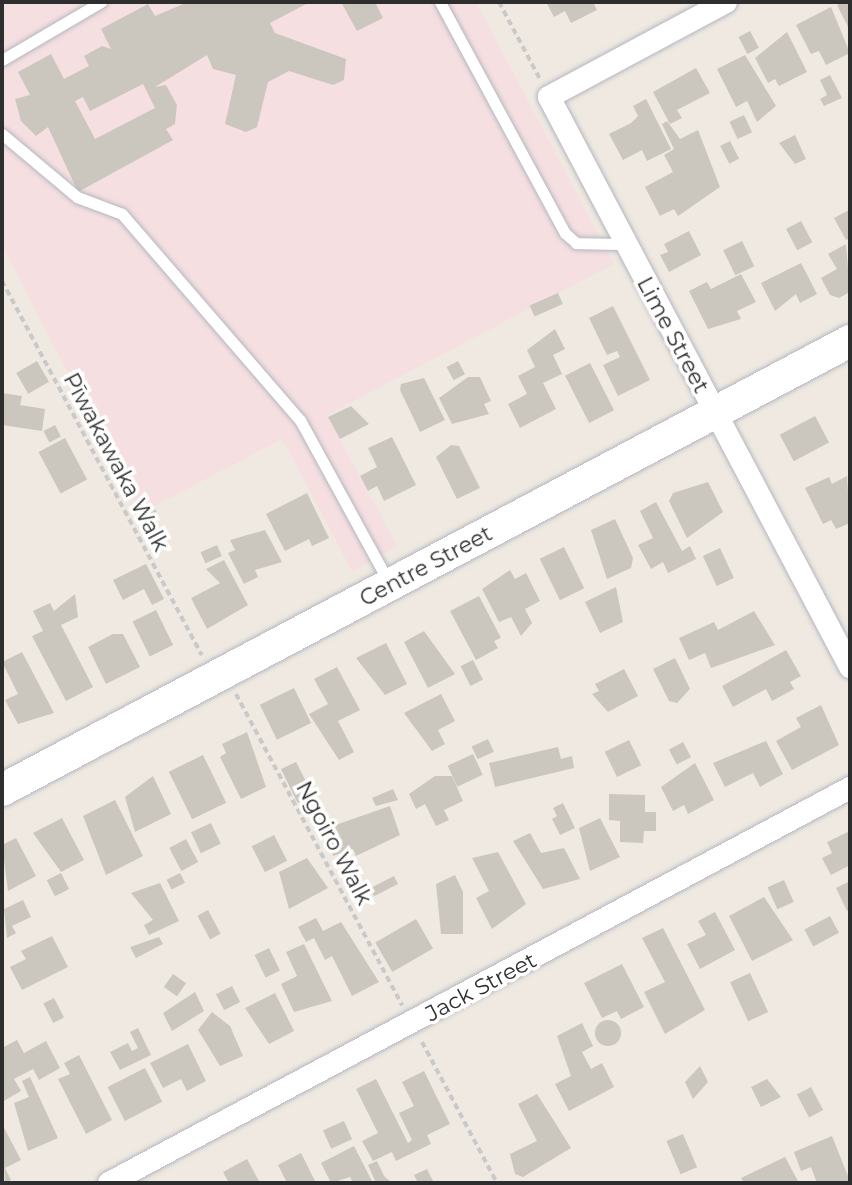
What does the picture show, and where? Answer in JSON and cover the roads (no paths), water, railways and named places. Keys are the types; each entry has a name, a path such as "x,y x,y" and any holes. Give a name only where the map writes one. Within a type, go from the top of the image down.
{"street":[{"name":"Lime Street","path":"726,2 549,97 850,667"},
{"name":"Centre Street","path":"2,790 850,341"},
{"name":"Jack Street","path":"109,1183 850,788"}],"lane":[{"path":"2,60 101,2"},
{"path":"440,2 554,219 576,243 625,244"},
{"path":"2,134 77,197 122,214 280,397 317,444 390,585"}]}
